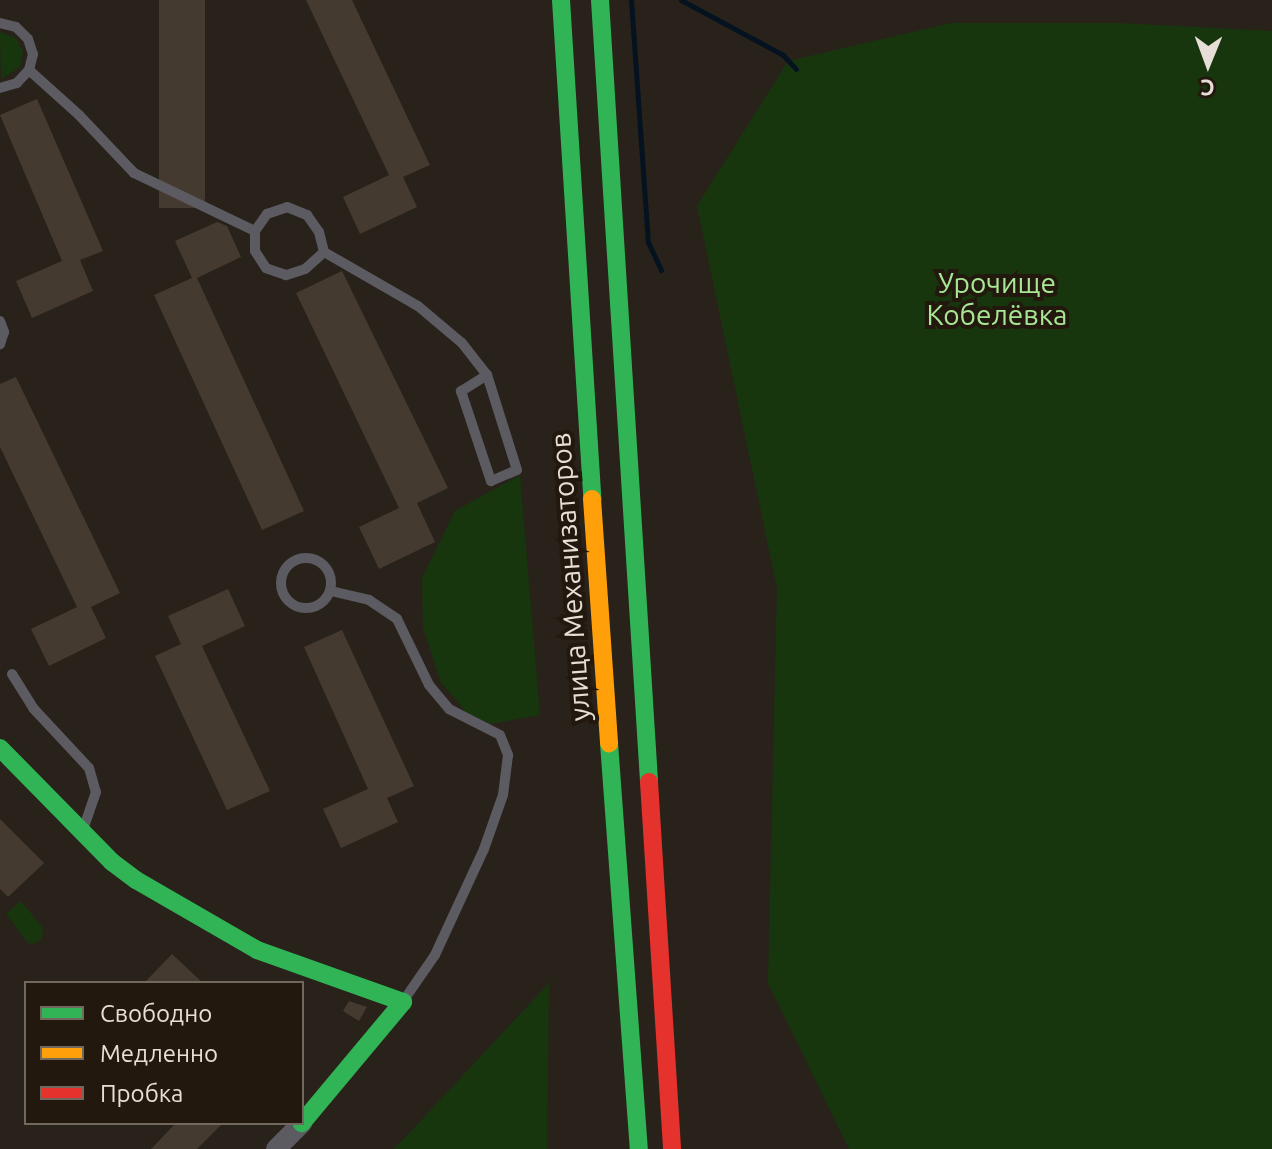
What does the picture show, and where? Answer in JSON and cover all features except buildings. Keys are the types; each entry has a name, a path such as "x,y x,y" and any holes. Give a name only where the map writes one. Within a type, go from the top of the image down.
{"main road":[{"name":"улица Механизаторов","path":"561,0 599,606 639,1149"},
{"path":"600,0 672,1149"},
{"path":"0,748 82,833 136,880 257,950 403,1002 304,1121"}],"street":[{"path":"276,1149 300,1125"}],"lane":[{"path":"0,23 16,27 28,39 33,54 29,70 17,83 0,88"},
{"path":"29,70 79,115 134,173 255,231"},
{"path":"324,252 305,269 286,275 266,268 255,251 255,231 267,214 287,207 307,215 319,232 324,252 418,306 462,343 487,375 517,470 491,481 461,391 487,375"},
{"path":"0,321 4,332 0,344"},
{"path":"301,557 319,560 330,573 331,591 320,605 302,609 294,605 286,600 280,584 285,567 301,557"},
{"path":"331,591 369,600 397,619 429,685 449,709 500,735 508,755 503,795 484,849 435,955 403,1002"},
{"path":"12,674 33,708 89,768 96,792 82,833"}],"green space":[{"name":"Урочище Кобелёвка","path":"951,23 1119,23 1272,31 1272,1149 849,1149 768,983 777,588 697,206 788,61"},
{"path":"0,32 16,38 23,52 20,67 1,79"},
{"path":"520,475 540,715 490,724 466,712 440,681 423,627 422,578 455,511"},
{"path":"21,901 43,928 42,938 34,944 28,943 6,914"},
{"path":"549,983 547,1149 393,1149 399,1144"}],"waterway":[{"path":"631,0 648,242 661,270"},
{"path":"681,0 783,55 796,69"}],"traffic: fast":[{"path":"561,0 592,499"},
{"path":"600,0 649,782"},
{"path":"609,743 639,1149"},
{"path":"0,748 112,862 136,880 257,950 403,1002 304,1121"}],"traffic: slow":[{"path":"592,499 609,743"}],"traffic: jam":[{"path":"649,782 672,1149"}]}
